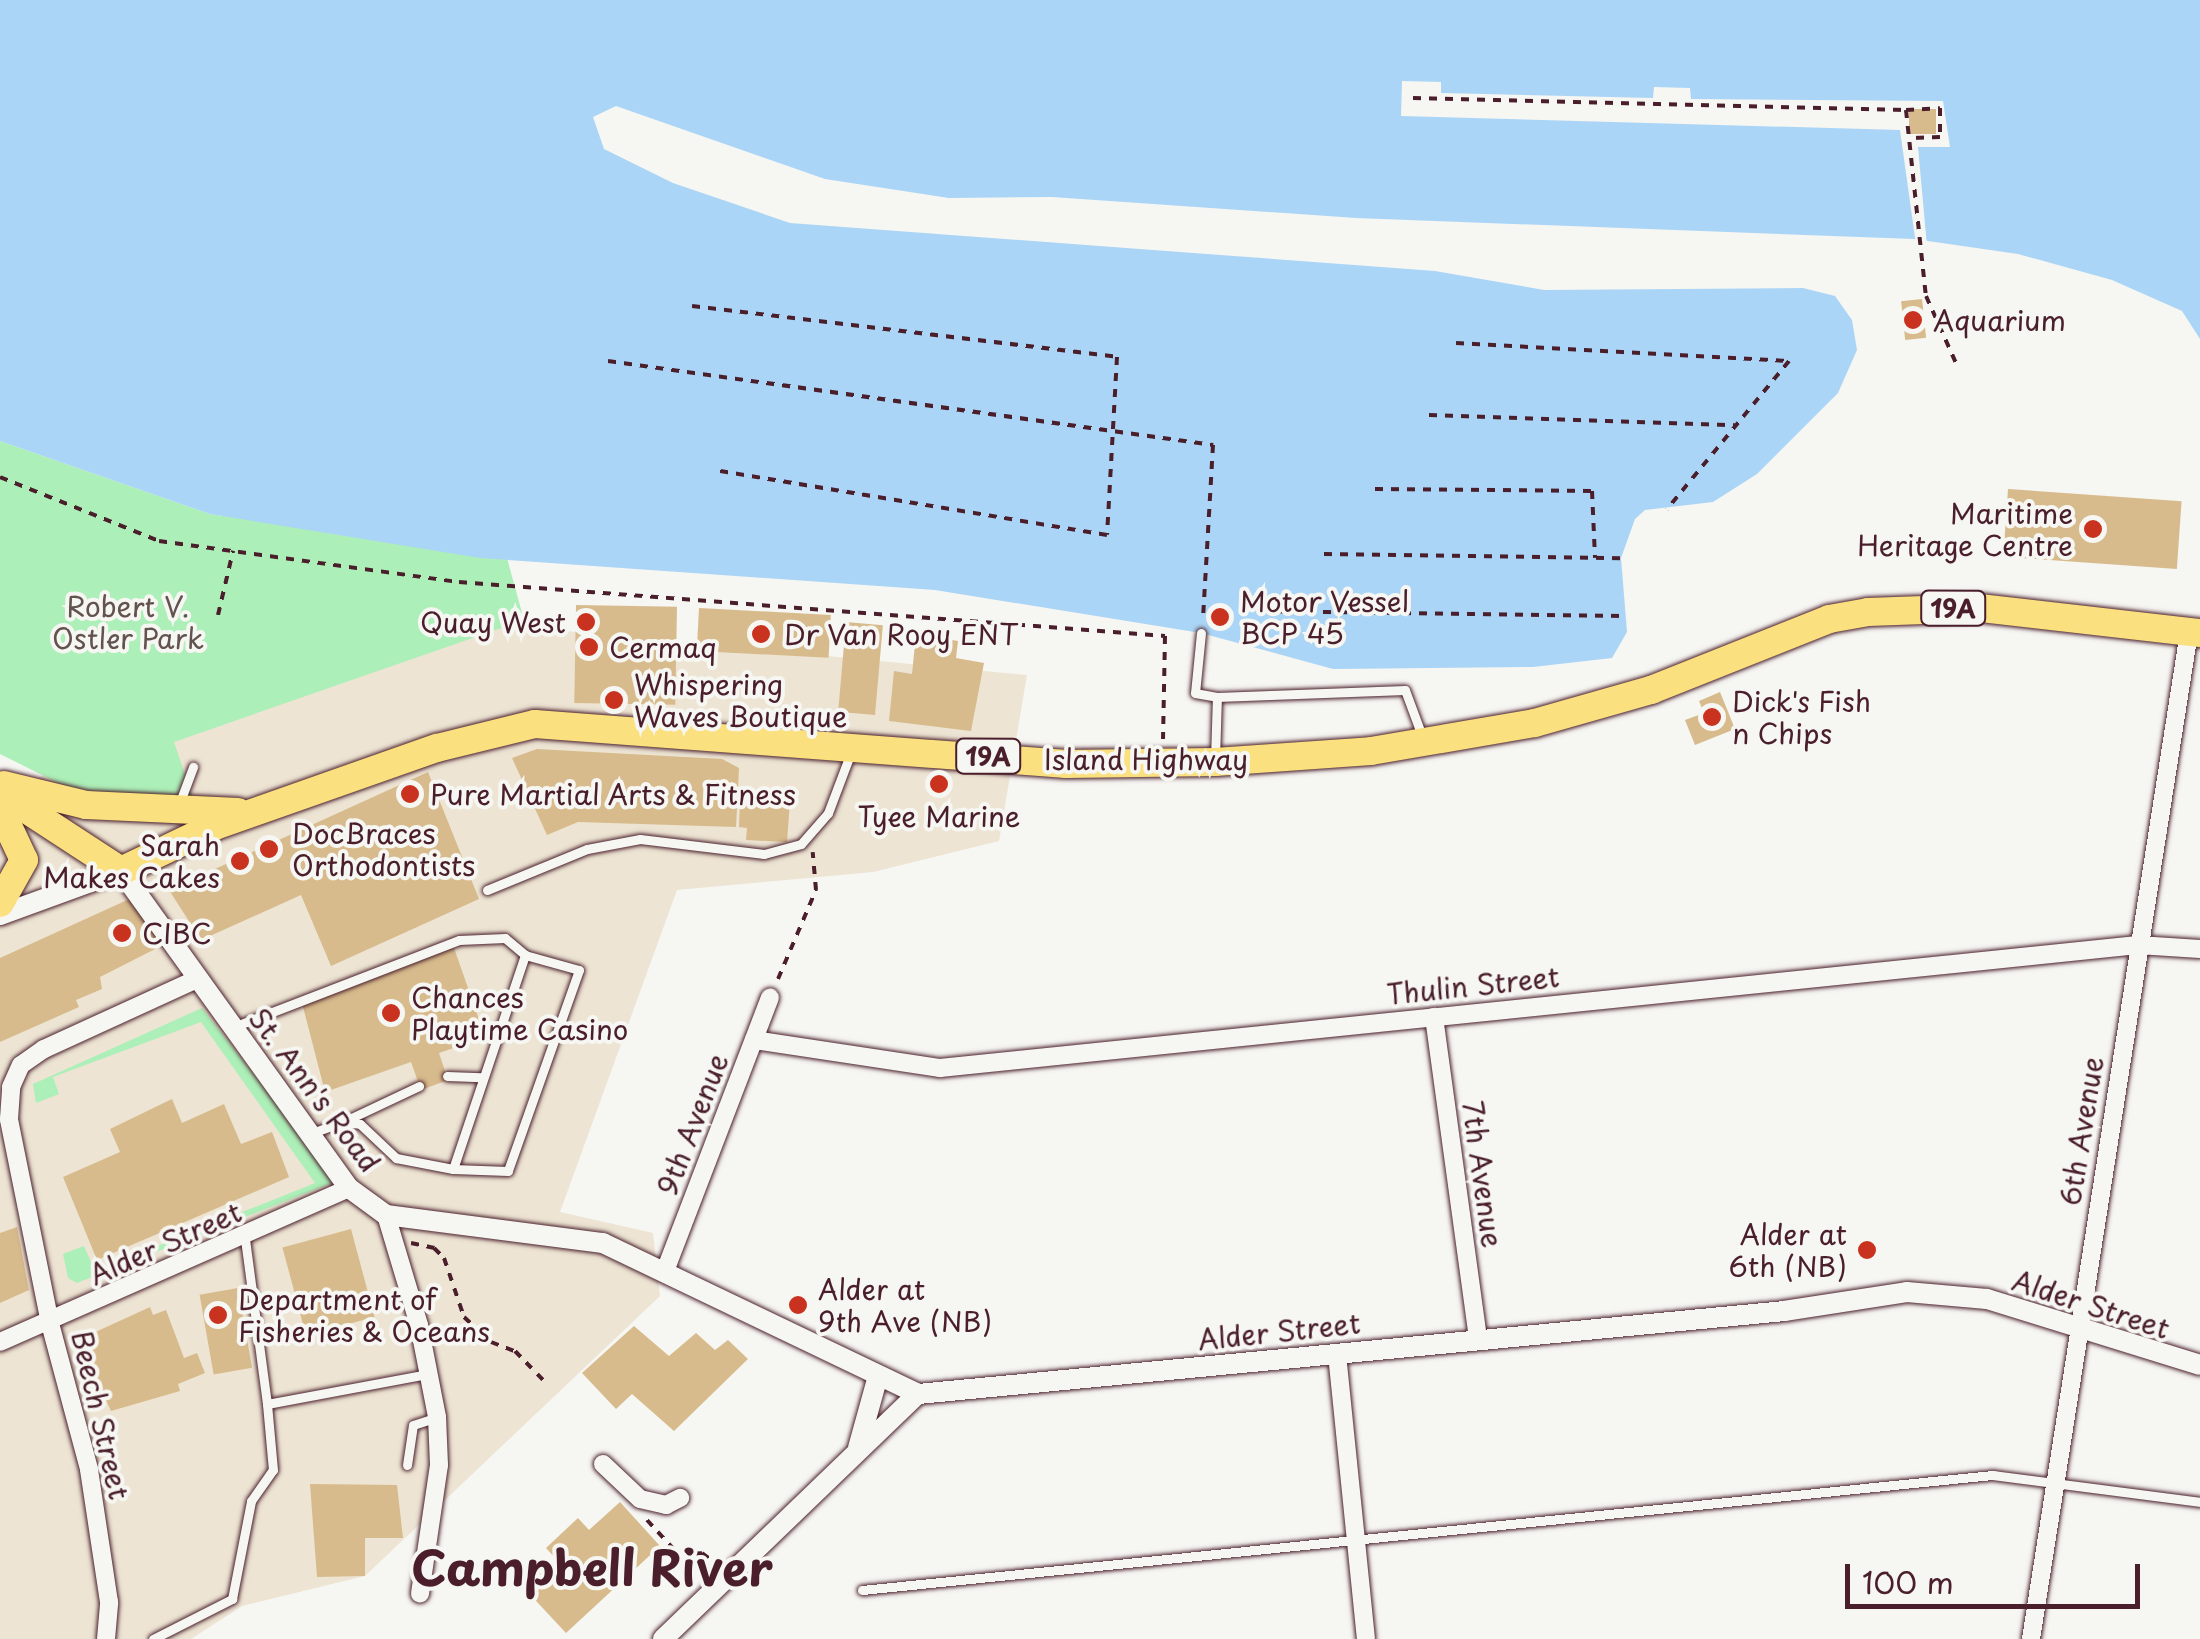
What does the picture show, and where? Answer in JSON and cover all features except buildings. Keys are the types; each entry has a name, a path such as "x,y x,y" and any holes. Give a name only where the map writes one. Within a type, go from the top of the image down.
{"main road":[{"name":"Island Highway","path":"122,871 254,812 437,748 535,724 854,744 1066,764 1215,762 1424,742 1535,723 1651,690 1722,656 1868,612 1980,608 2195,632"},
{"path":"0,784 86,804 254,812"},
{"path":"0,792 122,871"},
{"path":"0,810 24,860 0,903"}],"street":[{"name":"6th Avenue","path":"2032,1639 2138,945 2195,632"},
{"path":"0,915 122,871"},
{"name":"St. Ann's Road","path":"122,871 350,1188 386,1215 397,1240 437,1418 439,1464 420,1594"},
{"name":"Thulin Street","path":"754,1040 940,1068 2138,945 2200,949"},
{"name":"Beech Street","path":"106,1639 109,1602 89,1469 50,1323 9,1119 11,1087 21,1065 44,1049 197,979"},
{"name":"9th Avenue","path":"664,1271 770,997"},
{"name":"7th Avenue","path":"1434,1016 1478,1339"},
{"name":"Alder Street","path":"0,1342 245,1239 350,1188"},
{"name":"Alder Street","path":"386,1215 604,1242 918,1394 1784,1311 1908,1292 1987,1298 2078,1330 2200,1365"},
{"path":"1337,1354 1366,1639"},
{"path":"858,1450 878,1376"},
{"path":"663,1639 918,1394"},
{"path":"603,1464 640,1499 666,1505 680,1498"}],"lane":[{"path":"1202,633 1195,693 1217,696 1406,690 1424,742"},
{"path":"1215,762 1217,696"},
{"path":"487,890 587,849 640,839 764,854 806,837 828,813 854,744"},
{"path":"176,811 193,767"},
{"path":"234,1028 460,940 504,938 525,955 580,970 508,1171 453,1170 396,1158 360,1124 342,1122"},
{"path":"453,1170 525,955"},
{"path":"447,1076 481,1077"},
{"path":"310,1134 419,1086"},
{"path":"153,1639 232,1600 251,1501 273,1470 245,1239"},
{"path":"267,1404 430,1374"},
{"path":"407,1465 413,1425 437,1418"},
{"path":"862,1590 1993,1475 2057,1480 2200,1502"}],"path":[{"path":"1413,98 1940,108 1940,137 1912,138"},
{"path":"1906,110 1926,296 1956,363"},
{"path":"692,306 1117,357 1107,534 714,470"},
{"path":"1456,344 1789,361 1666,509"},
{"path":"608,361 1213,445 1202,633"},
{"path":"1430,415 1736,425"},
{"path":"0,477 159,541 458,582 1165,636 1163,762"},
{"path":"1374,489 1592,491 1595,558"},
{"path":"218,615 233,551"},
{"path":"1324,554 1621,558"},
{"path":"1259,611 1625,616"},
{"path":"770,997 816,890 817,860 806,837"},
{"path":"397,1240 434,1248 457,1284 464,1317 490,1342 515,1351 545,1382"},
{"path":"637,1508 678,1554 702,1553 730,1574"}],"shaded area":[{"path":"419,617 1027,675 999,841 873,872 677,890 560,1212 653,1233 660,1296 365,1576 242,1606 191,1639 0,1639 0,794"}],"green space":[{"name":"Robert V. Ostler Park","path":"0,441 210,514 507,558 524,620 174,742 195,804 68,788 0,754"},
{"path":"202,1008 337,1181 77,1283 68,1278 63,1254 84,1246 95,1271 315,1183 201,1022 53,1077 59,1094 36,1103 33,1084"}],"water":[{"path":"0,0 2200,0 2200,339 2182,311 2112,280 2018,254 1914,239 1356,218 1052,197 949,198 825,179 616,106 593,117 604,149 673,183 790,223 1435,271 1544,290 1803,288 1835,296 1852,320 1857,350 1838,393 1757,474 1713,502 1645,510 1635,519 1621,558 1627,632 1612,658 1533,667 1333,669 1201,633 935,590 480,558 210,514 0,441"}],"pier":[{"path":"1402,81 1441,82 1441,93 1653,98 1654,87 1690,88 1691,99 1943,101 1950,147 1918,147 1927,246 1916,245 1900,130 1401,116"}],"place":[{"name":"Aquarium","path":"1913,320"},
{"name":"Maritime Heritage Centre","path":"2093,529"},
{"name":"Motor Vessel BCP 45","path":"1220,617"},
{"name":"Quay West","path":"586,622"},
{"name":"Dr Van Rooy ENT","path":"761,634"},
{"name":"Cermaq","path":"589,647"},
{"name":"Whispering Waves Boutique","path":"614,700"},
{"name":"Dick's Fish n Chips","path":"1712,717"},
{"name":"Tyee Marine","path":"939,784"},
{"name":"Pure Martial Arts & Fitness","path":"410,794"},
{"name":"DocBraces Orthodontists","path":"269,849"},
{"name":"Sarah Makes Cakes","path":"240,861"},
{"name":"CIBC","path":"122,933"},
{"name":"Chances Playtime Casino","path":"391,1013"},
{"name":"Alder at 6th (NB)","path":"1867,1250"},
{"name":"Alder at 9th Ave (NB)","path":"798,1305"},
{"name":"Department of Fisheries & Oceans","path":"218,1315"}],"district":[{"name":"Campbell River","path":"592,1567"}]}
